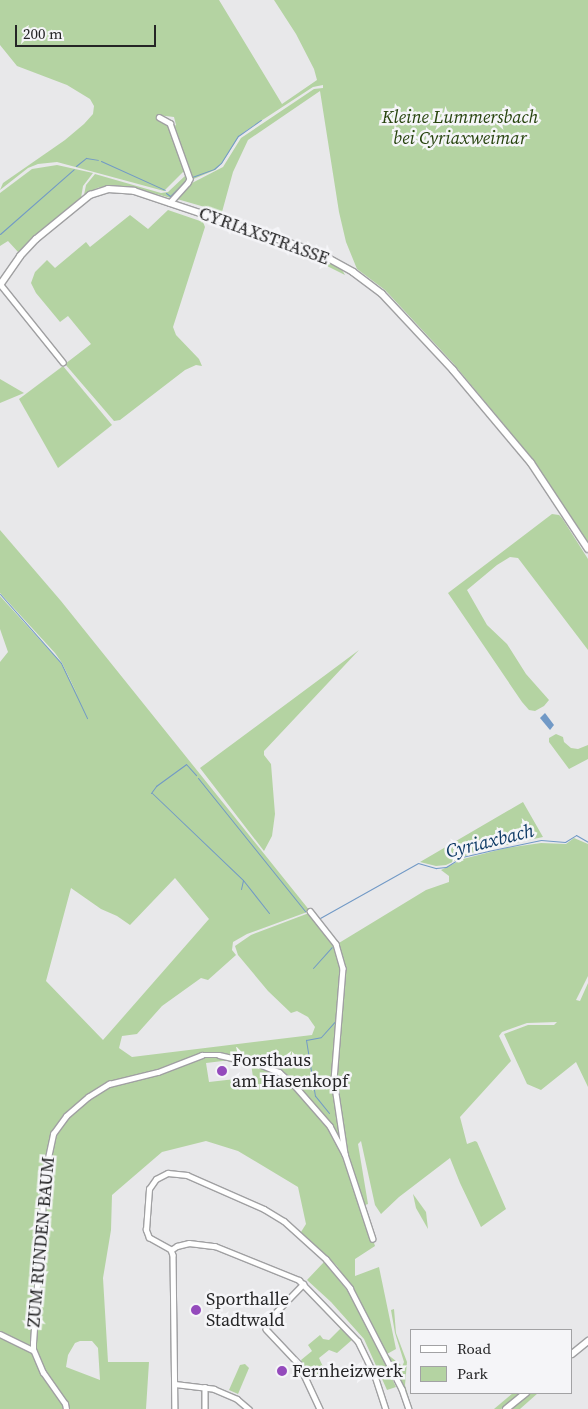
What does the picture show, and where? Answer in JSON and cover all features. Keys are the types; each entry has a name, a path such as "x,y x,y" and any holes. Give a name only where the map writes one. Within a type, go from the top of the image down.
{"street":[{"path":"159,117 170,122 190,179 170,203"},
{"name":"CYRIAXSTRASSE","path":"0,285 20,256 36,239 97,192 108,189 127,190 170,203 319,253 362,278 401,315 485,406 531,464 588,549"},
{"path":"0,285 64,362"},
{"path":"310,911 336,944 344,968 334,1080 345,1154 373,1239"},
{"name":"ZUM RUNDEN BAUM","path":"66,1409 43,1373 33,1350 43,1187 52,1140 66,1116 88,1097 109,1084 158,1072 202,1055 234,1058 279,1072 296,1087 330,1126 345,1154"},
{"path":"175,1409 174,1255 172,1250 149,1238 146,1230 149,1189 156,1179 168,1172 187,1175 264,1209 284,1221 326,1259 350,1288 402,1389 409,1409"},
{"path":"172,1250 177,1246 189,1243 215,1246 275,1269 304,1284 337,1318 363,1349 382,1392 386,1409"},
{"path":"304,1284 269,1320 266,1329 299,1364 320,1409"},
{"name":"ZUM RUNDEN BAUM","path":"0,1334 33,1350"},
{"path":"573,1353 588,1341"},
{"path":"175,1384 205,1386 227,1394 250,1409"},
{"path":"205,1386 205,1409"},
{"path":"506,1409 525,1394"}],"green space":[{"name":"Kleine Lummersbach bei Cyriaxweimar","path":"0,0 219,0 282,104 317,80 314,69 296,34 274,0 588,0 588,542 521,445 453,363 385,290 357,269 346,242 339,212 320,91 248,140 233,172 222,212 177,199 192,183 223,167 241,138 314,89 323,88 323,85 313,87 247,130 239,136 222,163 215,170 191,180 173,127 176,125 174,117 157,115 157,118 168,122 185,170 164,191 57,162 38,164 28,168 0,190 3,183 65,140 84,124 93,114 94,106 90,99 67,85 17,66 0,45"},
{"path":"57,165 93,173 83,186 81,198 33,238 19,253 8,241 0,246 0,193 32,169"},
{"path":"95,174 161,193 168,192 186,175 188,181 171,198 130,187 111,185 97,188 84,195 86,185"},
{"path":"168,210 203,222 205,227 173,327 176,335 199,359 202,366 196,365 185,370 120,420 114,421 65,364 91,344 68,316 60,322 36,293 31,283 35,272 47,260 55,268 86,242 90,247 130,215 148,229"},
{"path":"268,241 317,256 341,268 345,275 321,263 262,242"},
{"path":"63,366 112,425 58,468 19,399"},
{"path":"0,379 24,393 0,403"},
{"path":"552,514 559,515 562,518 588,559 588,650 518,558 510,557 497,565 467,590 487,625 507,644 526,674 549,700 544,706 535,711 529,710 522,702 448,593"},
{"path":"0,530 61,601 310,911 247,934 233,942 232,950 236,955 208,980 201,978 162,1006 137,1034 122,1036 119,1048 132,1057 312,1035 315,1027 308,1017 297,1011 291,1013 268,991 238,955 235,946 251,935 309,913 334,946 426,890 449,882 449,876 441,870 463,859 506,848 541,843 566,844 574,838 588,844 588,976 576,1000 580,1001 588,983 588,1087 576,1062 541,1090 527,1084 504,1034 528,1025 554,1025 557,1022 527,1023 502,1032 499,1036 511,1061 460,1117 467,1144 477,1142 506,1209 481,1227 450,1158 399,1197 381,1214 375,1205 361,1141 358,1144 368,1204 362,1206 375,1246 355,1259 355,1276 379,1267 396,1349 387,1354 401,1365 399,1370 392,1368 357,1295 337,1266 301,1232 306,1224 298,1187 238,1151 206,1141 162,1152 112,1195 111,1230 103,1278 108,1362 149,1362 146,1409 0,1409 0,662 8,652 0,629 0,596 61,663 78,696 62,663 55,653 0,593","holes":["175,878 209,919 103,1040 46,981 71,888 101,909 117,916 130,925","231,1060 251,1064 253,1077 209,1082 206,1063","92,1341 98,1348 100,1380 66,1367 68,1355 75,1343"]},
{"path":"359,650 264,751 264,755 271,764 275,814 272,836 264,851 200,768"},
{"path":"556,734 563,737 564,742 571,748 578,749 588,745 588,759 569,769 549,742 549,738"},
{"path":"523,802 543,837 474,852 446,865 436,866 420,862"},
{"path":"413,1194 426,1212 428,1229 416,1208"},
{"path":"324,1262 355,1300 396,1387 387,1390 364,1339 331,1302 307,1280"},
{"path":"394,1309 396,1333 407,1362 405,1385 412,1409 398,1377 404,1362 395,1333 391,1310"},
{"path":"342,1327 353,1339 337,1353 329,1350 319,1358 325,1371 309,1378 301,1360 312,1351 308,1345 320,1335 323,1339 329,1340"},
{"path":"245,1364 249,1368 238,1394 229,1390 240,1365"},
{"path":"512,1394 519,1394 501,1409 494,1409"},
{"path":"527,1394 537,1394 520,1409 509,1409"}],"water":[{"path":"545,713 554,725 550,730 540,718"}],"waterway":[{"path":"192,177 214,169 221,163 238,136 261,120"},
{"path":"76,166 86,158 98,160"},
{"path":"101,161 165,190"},
{"path":"0,234 74,169"},
{"path":"166,193 170,196 187,179"},
{"name":"Cyriaxbach","path":"0,594 61,663 87,718"},
{"name":"Cyriaxbach","path":"151,793 156,786 186,764 196,775"},
{"name":"Cyriaxbach","path":"198,778 305,911"},
{"name":"Cyriaxbach","path":"152,793 243,880 269,913"},
{"name":"Cyriaxbach","path":"320,918 418,863 436,868 446,867 462,857 541,840 565,842 576,835 588,842"},
{"name":"Cyriaxbach","path":"241,889 243,880"},
{"path":"313,968 332,947"},
{"path":"329,1113 315,1096 306,1040 321,1037 337,1019"}],"place":[{"name":"Forsthaus am Hasenkopf","path":"222,1071"},
{"name":"Sporthalle Stadtwald","path":"196,1310"},
{"name":"Fernheizwerk","path":"282,1371"}]}
